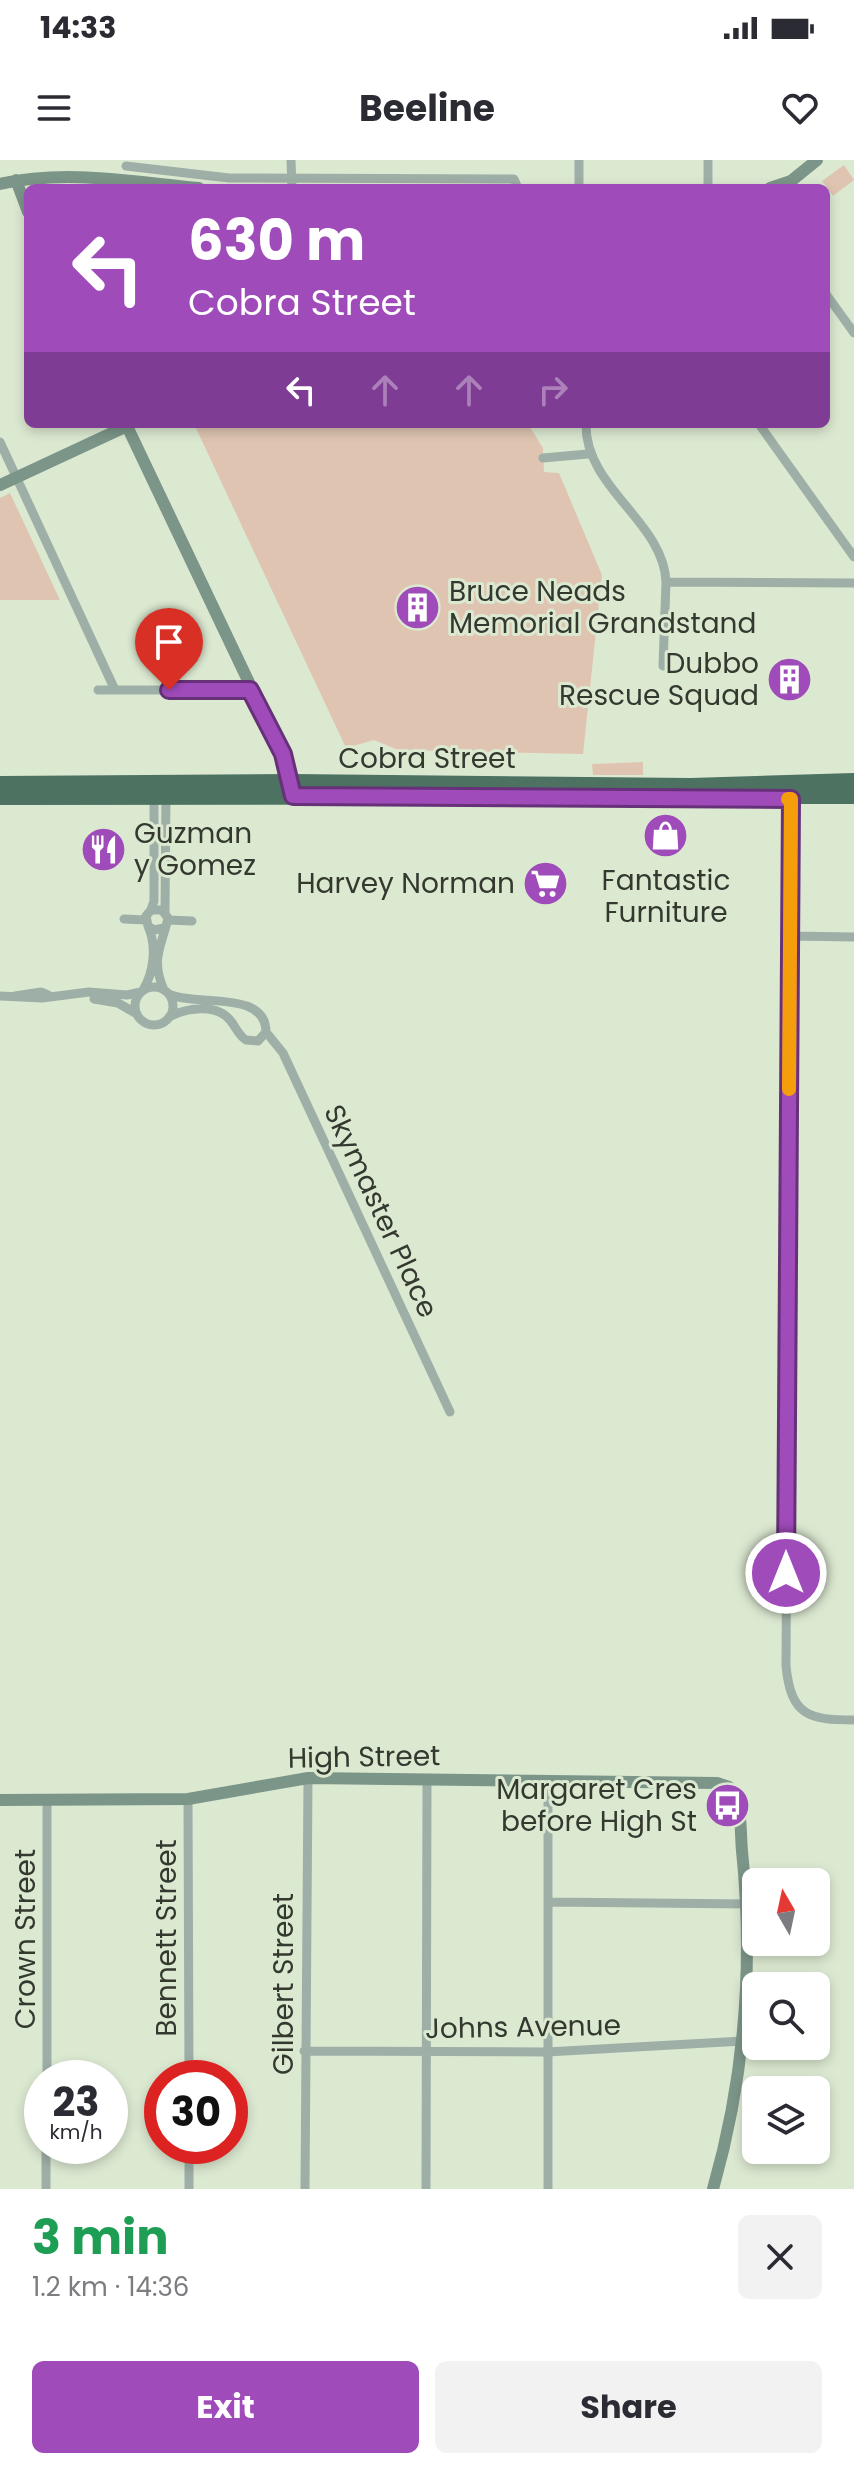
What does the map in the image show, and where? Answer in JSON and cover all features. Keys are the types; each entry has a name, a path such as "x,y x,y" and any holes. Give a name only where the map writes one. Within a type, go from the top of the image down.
{"highway":[{"name":"Cobra Street","path":"791,791 854,781"},
{"name":"Cobra Street","path":"0,784 160,791"},
{"name":"Cobra Street","path":"0,797 292,789 791,791 854,796"}],"street":[{"path":"291,160 291,183"},
{"path":"579,160 579,184"},
{"path":"708,160 708,184"},
{"path":"782,184 791,181 817,160"},
{"path":"121,175 175,184"},
{"path":"0,184 53,177 121,175 291,183 514,179 516,184"},
{"path":"16,180 24,201"},
{"path":"830,300 854,333"},
{"path":"0,485 121,428"},
{"path":"128,428 283,754 292,789"},
{"path":"586,428 588,454 661,554 666,582 663,666"},
{"path":"762,428 854,557"},
{"path":"0,442 115,690"},
{"path":"543,458 588,454"},
{"path":"666,582 854,583"},
{"path":"98,690 250,690"},
{"path":"137,1014 135,1003 152,966 152,935 148,919 154,901 160,791"},
{"path":"160,791 166,920 159,943 158,966 173,1005 169,1017"},
{"path":"791,791 786,1666 795,1703 811,1718 854,1720"},
{"path":"124,919 192,921"},
{"path":"148,919 154,930 166,920"},
{"path":"790,936 853,937"},
{"path":"0,996 31,998 142,991 153,987 166,992"},
{"name":"Skymaster Place","path":"166,992 189,1001 226,1001 246,1006 261,1016 266,1032 283,1053 450,1412"},
{"path":"75,995 118,1003 150,1024 161,1023 189,1010 216,1011 227,1017 246,1040 258,1041 266,1032"},
{"name":"High Street","path":"0,1800 188,1799 308,1778 717,1783 729,1787 738,1806 744,1868"},
{"name":"Gilbert Street","path":"305,2189 308,1778"},
{"path":"426,2189 427,1779"},
{"path":"548,1781 548,2189"},
{"name":"Bennett Street","path":"188,1799 189,2060"},
{"name":"Crown Street","path":"47,1800 47,2060"},
{"path":"549,1902 742,1904"},
{"name":"Johns Avenue","path":"304,2051 547,2052 742,2041"},
{"path":"713,2189 734,2110 742,2049"},
{"path":"46,2164 46,2189"},
{"path":"189,2164 189,2189"}],"shaded area":[{"path":"844,165 854,180 833,196 830,184 822,181"},
{"path":"196,428 530,428 543,448 544,472 559,473 602,575 583,754 398,750 374,740 346,748"},
{"path":"10,493 60,600 0,600 0,498"},
{"path":"643,762 643,775 593,775 592,764"}],"slow traffic":[{"path":"788,799 791,799 789,1089"}],"place":[{"name":"Bruce Neads Memorial Grandstand","path":"418,607"},
{"name":"Dubbo Rescue Squad","path":"790,679"},
{"name":"Fantastic Furniture","path":"666,836"},
{"name":"Guzman y Gomez","path":"103,849"},
{"name":"Harvey Norman","path":"546,883"},
{"name":"Margaret Cres before High St","path":"728,1805"}],"route":[{"path":"169,690 250,690 283,754 291,776 293,796 791,799 786,1573"}]}
